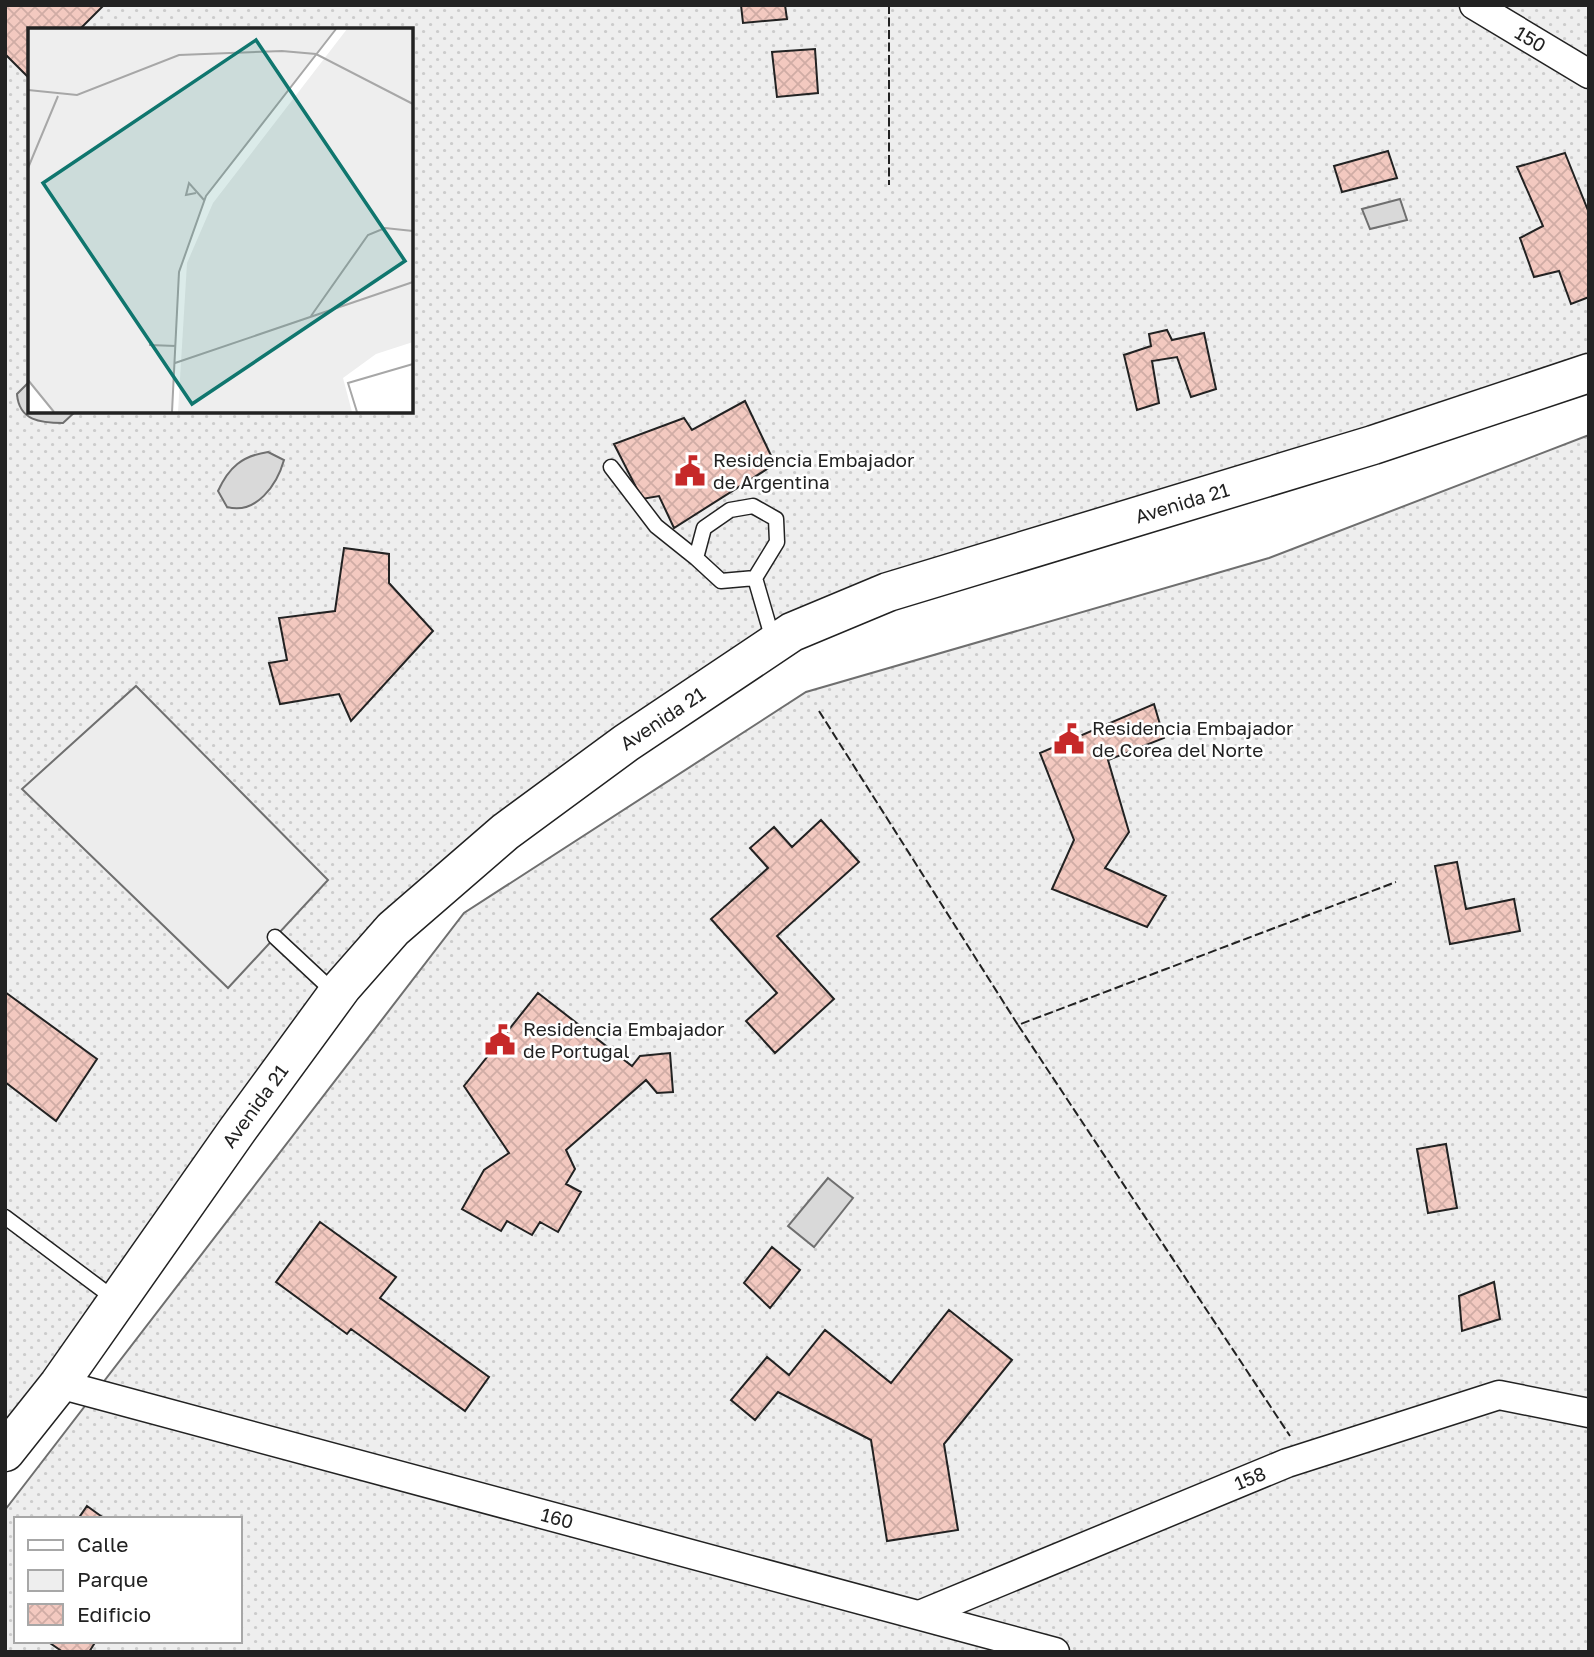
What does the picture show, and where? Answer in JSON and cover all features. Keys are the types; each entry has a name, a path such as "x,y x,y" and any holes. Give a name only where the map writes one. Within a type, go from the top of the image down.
{"main road":[{"name":"Avenida 21","path":"5,1452 59,1384 236,1132 337,995 393,929 505,832 626,743 792,632 888,592 1373,445 1589,373"}],"street":[{"name":"150","path":"1474,5 1589,74"},
{"name":"160","path":"59,1384 1055,1652"},
{"name":"158","path":"922,1615 1287,1463 1499,1395 1589,1413"}],"lane":[{"path":"611,467 656,526 721,581 755,578"},
{"path":"696,558 704,528 730,510 754,506 776,519 777,542 755,578 775,644"},
{"path":"275,937 337,995"},
{"path":"5,1217 117,1300"}],"green space":[{"path":"5,5 1589,5 1589,373 792,632 393,929 5,1452"},
{"path":"1589,435 1589,1652 5,1652 5,1510 464,913 806,692 1269,558"}],"shaded area":[{"path":"1400,199 1407,220 1370,229 1362,209"},
{"path":"28,383 28,413 74,413 63,423 32,419 22,410 17,394"},
{"path":"268,452 284,460 271,488 247,507 227,507 218,491 227,475 237,464 251,456"},
{"path":"136,686 328,880 228,988 22,789"},
{"path":"828,1178 853,1198 814,1247 788,1226"}],"building":[{"path":"5,5 104,5 81,28 28,28 28,77 5,54"},
{"path":"741,5 785,5 787,19 743,23"},
{"path":"815,49 818,93 777,97 772,52"},
{"path":"1388,151 1397,178 1342,192 1334,166"},
{"path":"1565,153 1589,213 1589,297 1571,304 1559,271 1534,277 1520,238 1543,226 1517,167"},
{"path":"1167,330 1172,340 1204,333 1216,389 1191,397 1177,357 1152,361 1159,403 1137,410 1124,355 1151,346 1149,334"},
{"path":"745,401 775,464 674,528 659,496 642,499 614,444 684,418 692,430"},
{"path":"344,548 389,554 389,583 433,631 351,721 339,694 280,704 269,663 287,660 279,618 335,611"},
{"path":"1154,704 1164,738 1108,760 1129,832 1105,868 1166,896 1147,927 1052,889 1074,840 1040,753"},
{"path":"821,820 859,862 777,936 834,999 775,1053 746,1021 777,993 711,919 768,868 750,848 774,827 792,847"},
{"path":"1457,862 1466,909 1514,899 1520,931 1450,944 1435,866"},
{"path":"5,992 97,1059 56,1121 5,1082"},
{"path":"538,993 632,1066 640,1056 670,1053 673,1092 657,1093 646,1080 566,1150 575,1169 566,1184 581,1192 558,1232 540,1222 532,1235 507,1221 501,1231 462,1209 484,1170 509,1153 464,1086"},
{"path":"1446,1144 1457,1208 1428,1213 1417,1149"},
{"path":"320,1222 396,1277 380,1298 489,1377 465,1411 351,1329 347,1334 276,1282"},
{"path":"772,1247 800,1270 770,1308 744,1283"},
{"path":"1494,1282 1500,1319 1462,1331 1459,1296"},
{"path":"949,1310 1012,1360 944,1444 958,1530 887,1541 871,1440 778,1392 755,1420 731,1400 767,1357 789,1375 825,1330 891,1383"},
{"path":"87,1506 102,1517 79,1517"},
{"path":"50,1643 95,1643 89,1652 63,1652"}],"fence":[{"path":"889,5 889,185"},
{"path":"819,711 1018,1025 1396,882"},
{"path":"1018,1025 1290,1436"}],"place":[{"name":"Residencia Embajador de Argentina","path":"690,471"},
{"name":"Residencia Embajador de Corea del Norte","path":"1069,739"},
{"name":"Residencia Embajador de Portugal","path":"500,1040"}]}
